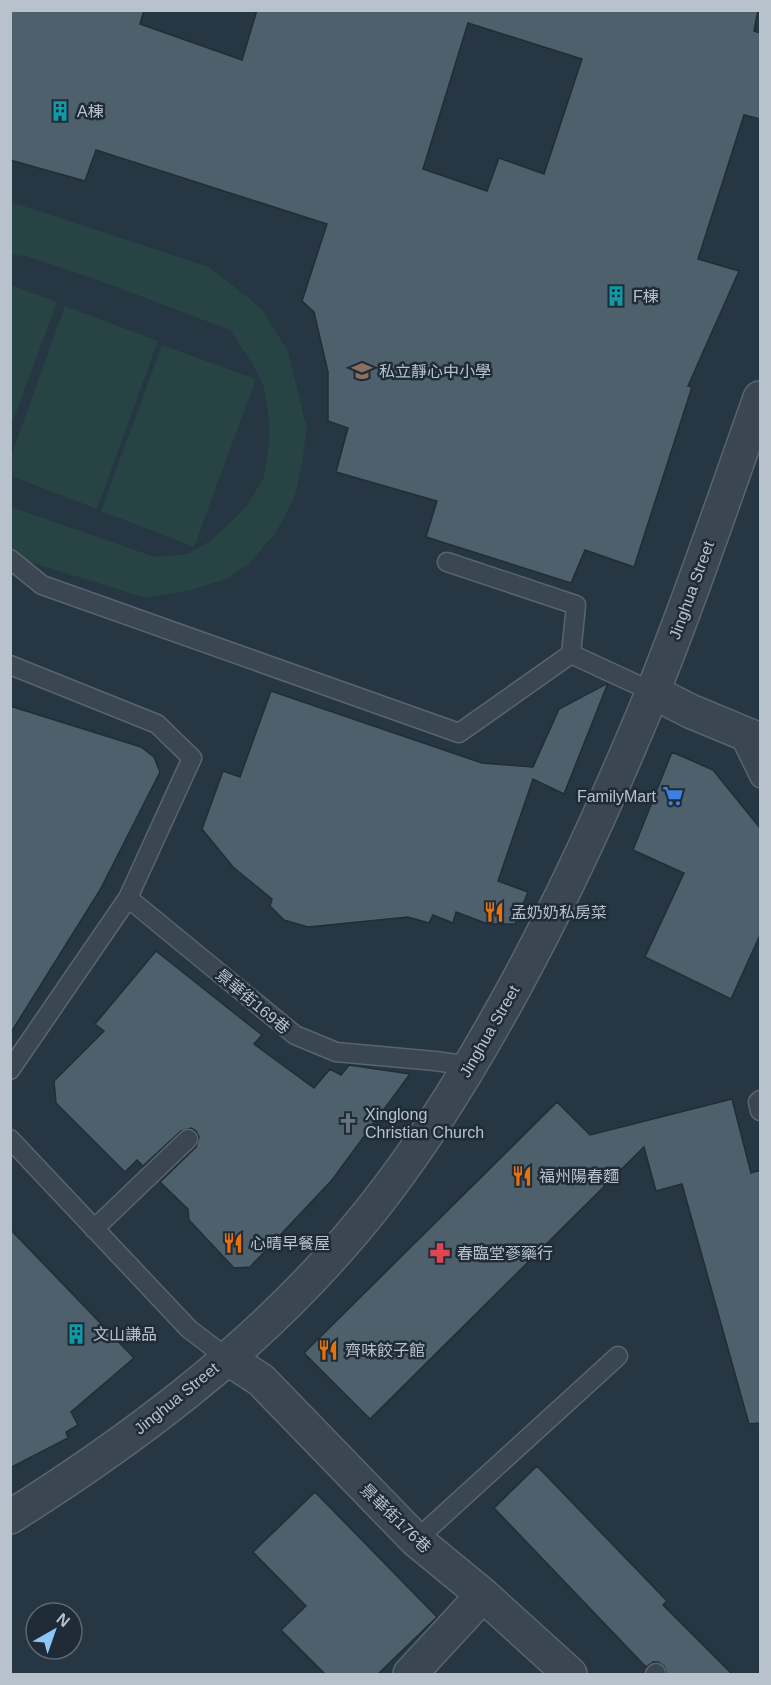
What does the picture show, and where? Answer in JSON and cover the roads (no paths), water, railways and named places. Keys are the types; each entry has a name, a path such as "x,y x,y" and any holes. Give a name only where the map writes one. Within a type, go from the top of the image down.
{"street":[{"name":"Jinghua Street","path":"10,1517 68,1480 184,1396 227,1358 320,1270 344,1244 392,1185 428,1133 470,1066 556,910 653,692 760,398"},
{"path":"653,692 749,735"},
{"name":"景華街176巷","path":"227,1358 261,1380 416,1540 483,1595 570,1674"},
{"path":"410,1674 483,1595"}],"lane":[{"path":"10,559 42,585 459,733 571,654 576,605 447,562"},
{"path":"571,654 653,692"},
{"path":"10,665 157,724 192,758 128,898 10,1070"},
{"path":"749,735 760,778"},
{"name":"景華街169巷","path":"128,898 295,1035 336,1052 435,1060 470,1066"},
{"path":"760,1100 758,1102 760,1111"},
{"path":"10,1139 189,1329 227,1358"},
{"path":"94,1229 188,1139"},
{"path":"416,1540 618,1356"}],"place":[{"name":"A棟","path":"60,111"},
{"name":"F棟","path":"616,296"},
{"name":"私立靜心中小學","path":"362,371"},
{"name":"FamilyMart","path":"673,796"},
{"name":"孟奶奶私房菜","path":"494,912"},
{"name":"Xinglong Christian Church","path":"348,1123"},
{"name":"福州陽春麵","path":"522,1176"},
{"name":"心晴早餐屋","path":"233,1243"},
{"name":"春臨堂蔘藥行","path":"440,1253"},
{"name":"文山謙品","path":"76,1334"},
{"name":"齊味餃子館","path":"328,1350"}]}
